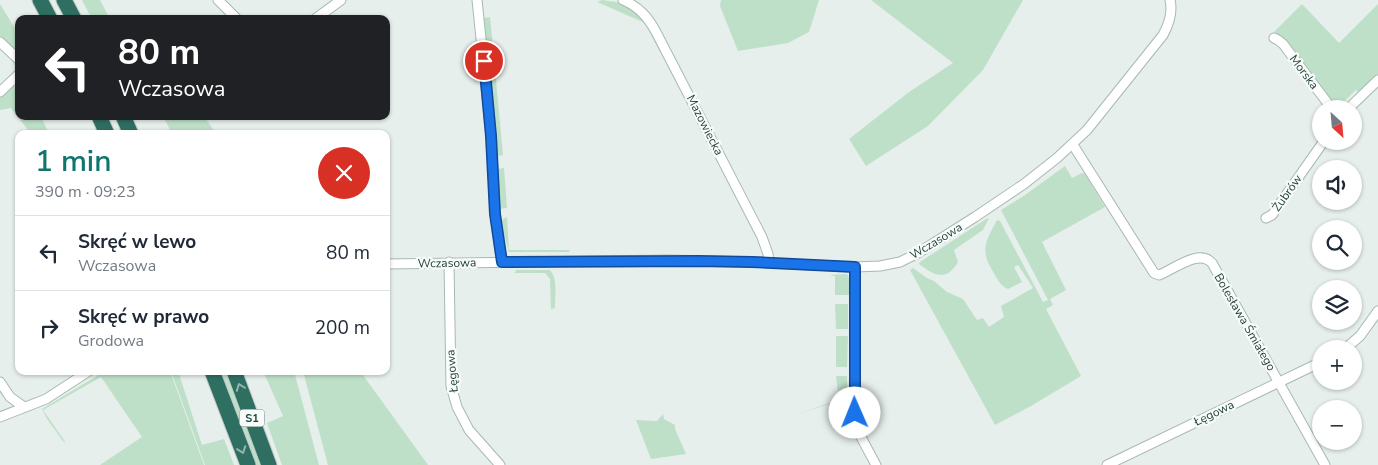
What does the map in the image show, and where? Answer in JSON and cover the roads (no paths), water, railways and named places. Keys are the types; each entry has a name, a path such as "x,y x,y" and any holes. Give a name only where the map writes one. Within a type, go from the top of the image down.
{"highway":[{"path":"40,0 48,15"},
{"path":"64,0 72,15"},
{"name":"S1","path":"214,375 248,465"},
{"name":"S1","path":"235,375 269,465"}],"street":[{"path":"218,0 233,15"},
{"path":"320,15 341,0"},
{"path":"477,0 491,136 495,214 502,262"},
{"name":"Mazowiecka","path":"623,0 649,18 762,237 769,262"},
{"name":"Wczasowa","path":"390,264 668,260 769,262 855,267 892,264 918,253 1024,184 1072,145 1117,94 1163,36 1171,12 1170,0"},
{"name":"Morska","path":"1274,38 1283,44 1325,100"},
{"path":"0,42 15,56"},
{"path":"0,92 15,78"},
{"path":"1357,100 1378,80"},
{"name":"Bolesława Śmiałego","path":"1072,145 1154,273 1162,274 1197,258 1202,257 1209,260 1280,382 1325,465"},
{"name":"Żubrów","path":"1266,218 1272,215 1318,150"},
{"name":"Łęgowa","path":"449,262 451,386 457,407 470,430 500,465"},
{"path":"855,267 855,413 861,437 876,465"},
{"path":"1355,340 1378,312"},
{"name":"Łęgowa","path":"1107,465 1312,366"},
{"path":"0,417 46,398 83,375"},
{"path":"0,382 10,397 24,407"}]}
